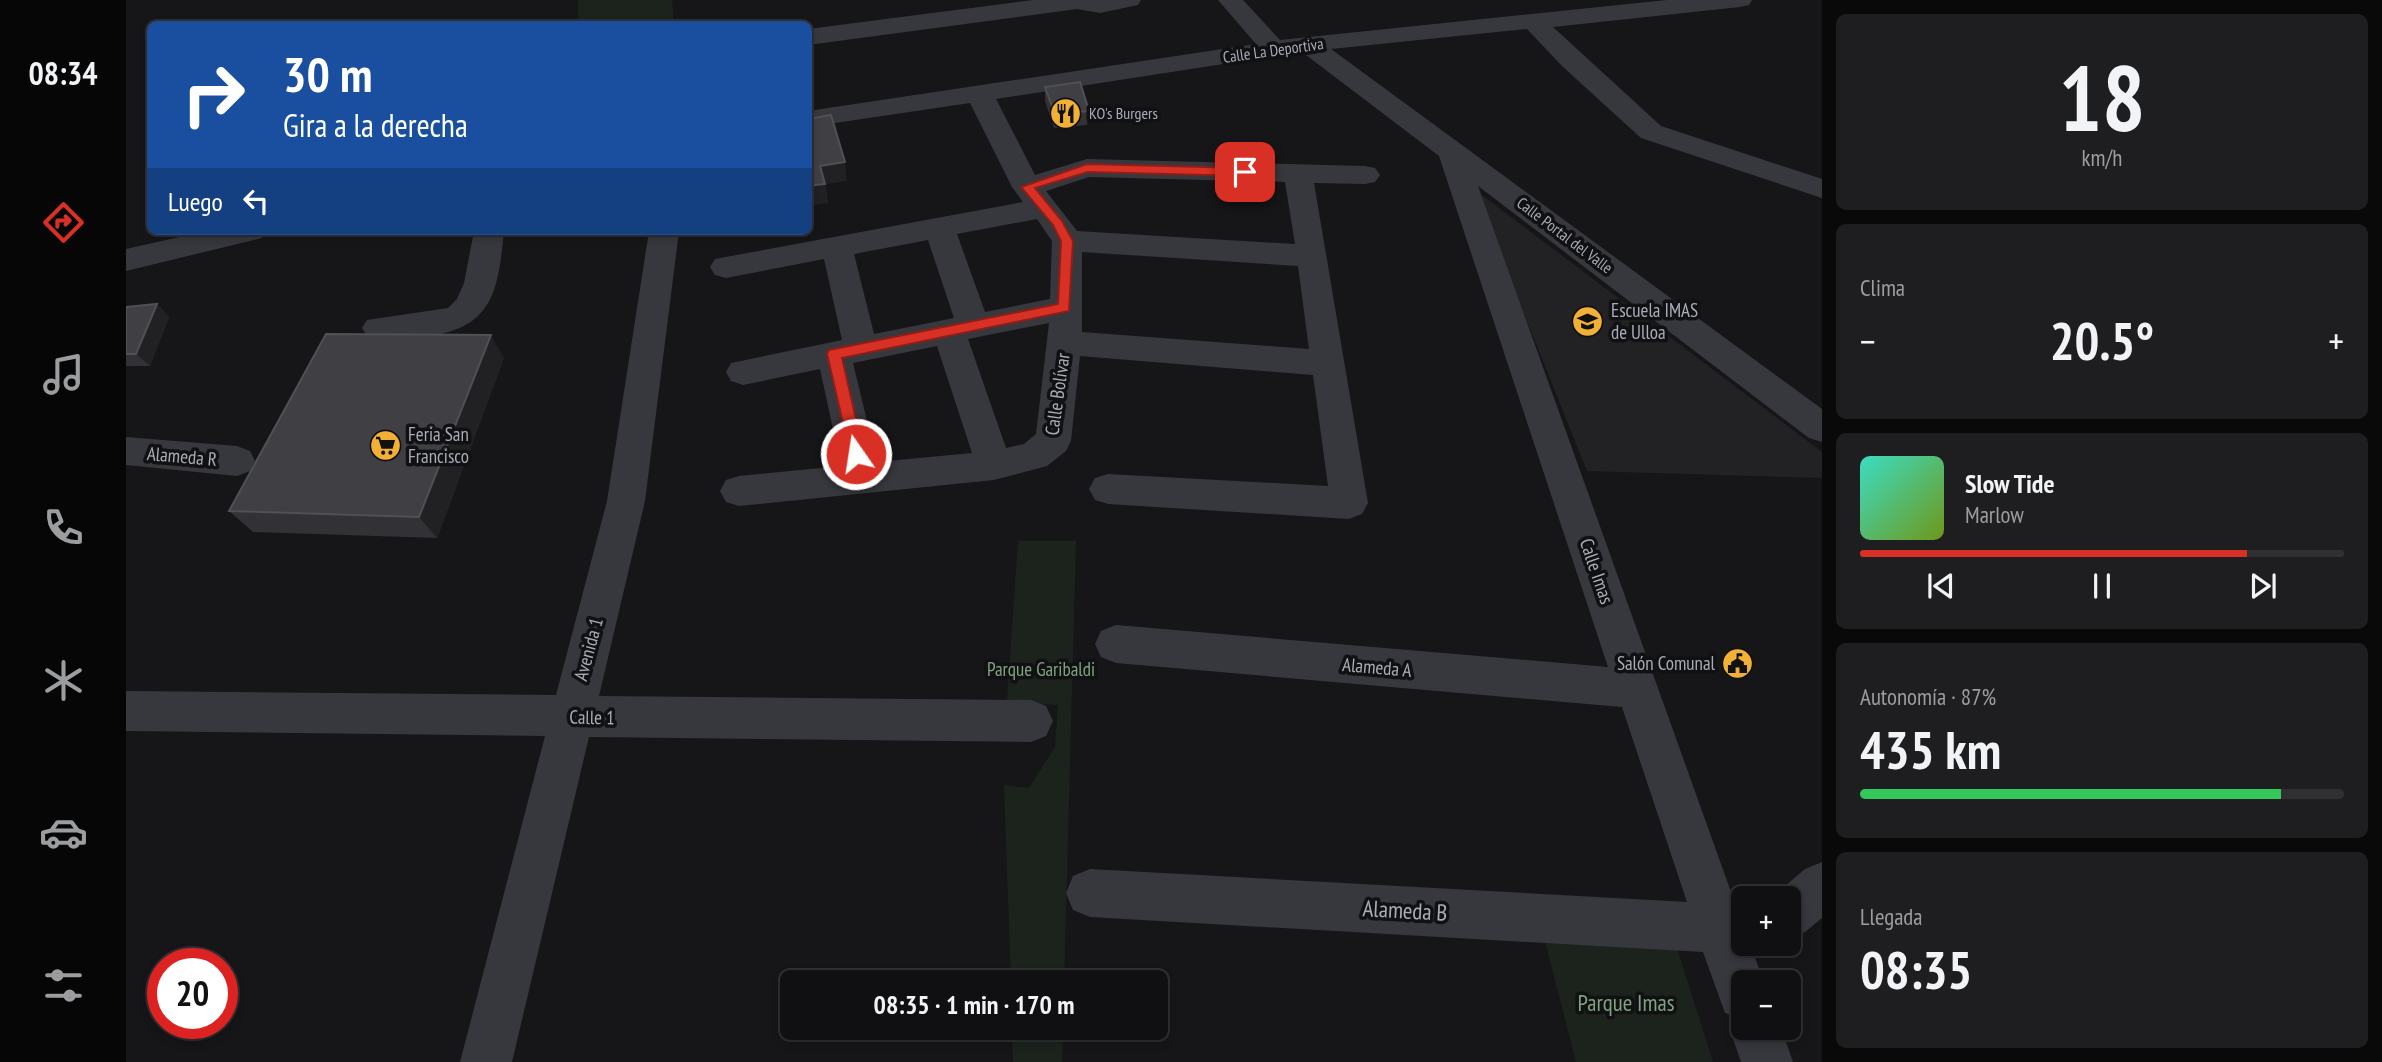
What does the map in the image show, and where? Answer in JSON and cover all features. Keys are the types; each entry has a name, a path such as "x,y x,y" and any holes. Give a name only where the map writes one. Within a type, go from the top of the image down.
{"street":[{"path":"812,36 1072,1 1100,6 1129,0"},
{"path":"1230,0 1274,49"},
{"name":"Calle La Deportiva","path":"812,119 1307,44 1740,0"},
{"path":"1533,21 1571,60 1651,132 1822,189"},
{"name":"Calle Portal del Valle","path":"1307,44 1450,148 1822,428"},
{"path":"979,93 1036,198 1058,223 1067,241 1312,256"},
{"name":"Calle Imas","path":"1450,148 1638,689 1731,928"},
{"path":"726,267 939,228 1036,198 1087,168 1365,175"},
{"path":"1108,489 1349,503 1298,173"},
{"path":"939,228 994,466"},
{"path":"126,260 234,235"},
{"path":"379,328 452,320 468,308 477,288 488,235"},
{"name":"Avenida 1","path":"486,1062 626,501 663,235"},
{"name":"Calle Bolívar","path":"739,491 994,466 1034,456 1053,441 1065,343 1067,241"},
{"path":"837,247 862,479"},
{"path":"743,372 1065,308"},
{"path":"1065,343 1327,363"},
{"name":"Alameda R","path":"126,451 237,461"},
{"name":"Alameda A","path":"1116,645 1638,689"},
{"name":"Calle 1","path":"139,711 1031,721"},
{"path":"1801,904 1822,886"},
{"name":"Alameda B","path":"1090,893 1731,928"},
{"path":"1759,1040 1767,1062"}],"shaded area":[{"name":"Escuela IMAS de Ulloa","path":"1474,189 1822,452 1822,478 1587,471"}],"green space":[{"path":"578,0 672,0 674,21 578,21"},
{"name":"Parque Garibaldi","path":"1018,541 1076,541 1064,970 1011,970 1004,785 1029,788 1055,747 1058,705 1007,702"},
{"name":"Parque Imas","path":"1544,937 1676,945 1713,1062 1576,1062"},
{"path":"1012,1040 1063,1040 1062,1062 1013,1062"}],"building":[{"path":"1080,82 1089,111 1055,115 1045,87"},
{"path":"831,115 845,162 820,166 825,184 812,186 812,118"},
{"path":"157,304 136,354 126,354 126,307"},
{"name":"Feria San Francisco","path":"326,334 491,335 419,517 229,511"}],"place":[{"name":"KO's Burgers","path":"1066,113"},
{"name":"Escuela IMAS de Ulloa","path":"1588,321"},
{"name":"Feria San Francisco","path":"385,445"},
{"name":"Salón Comunal","path":"1738,663"}],"route":[{"path":"856,454 834,354 1065,308 1067,241 1058,223 1027,187 1087,168 1245,172"}]}
